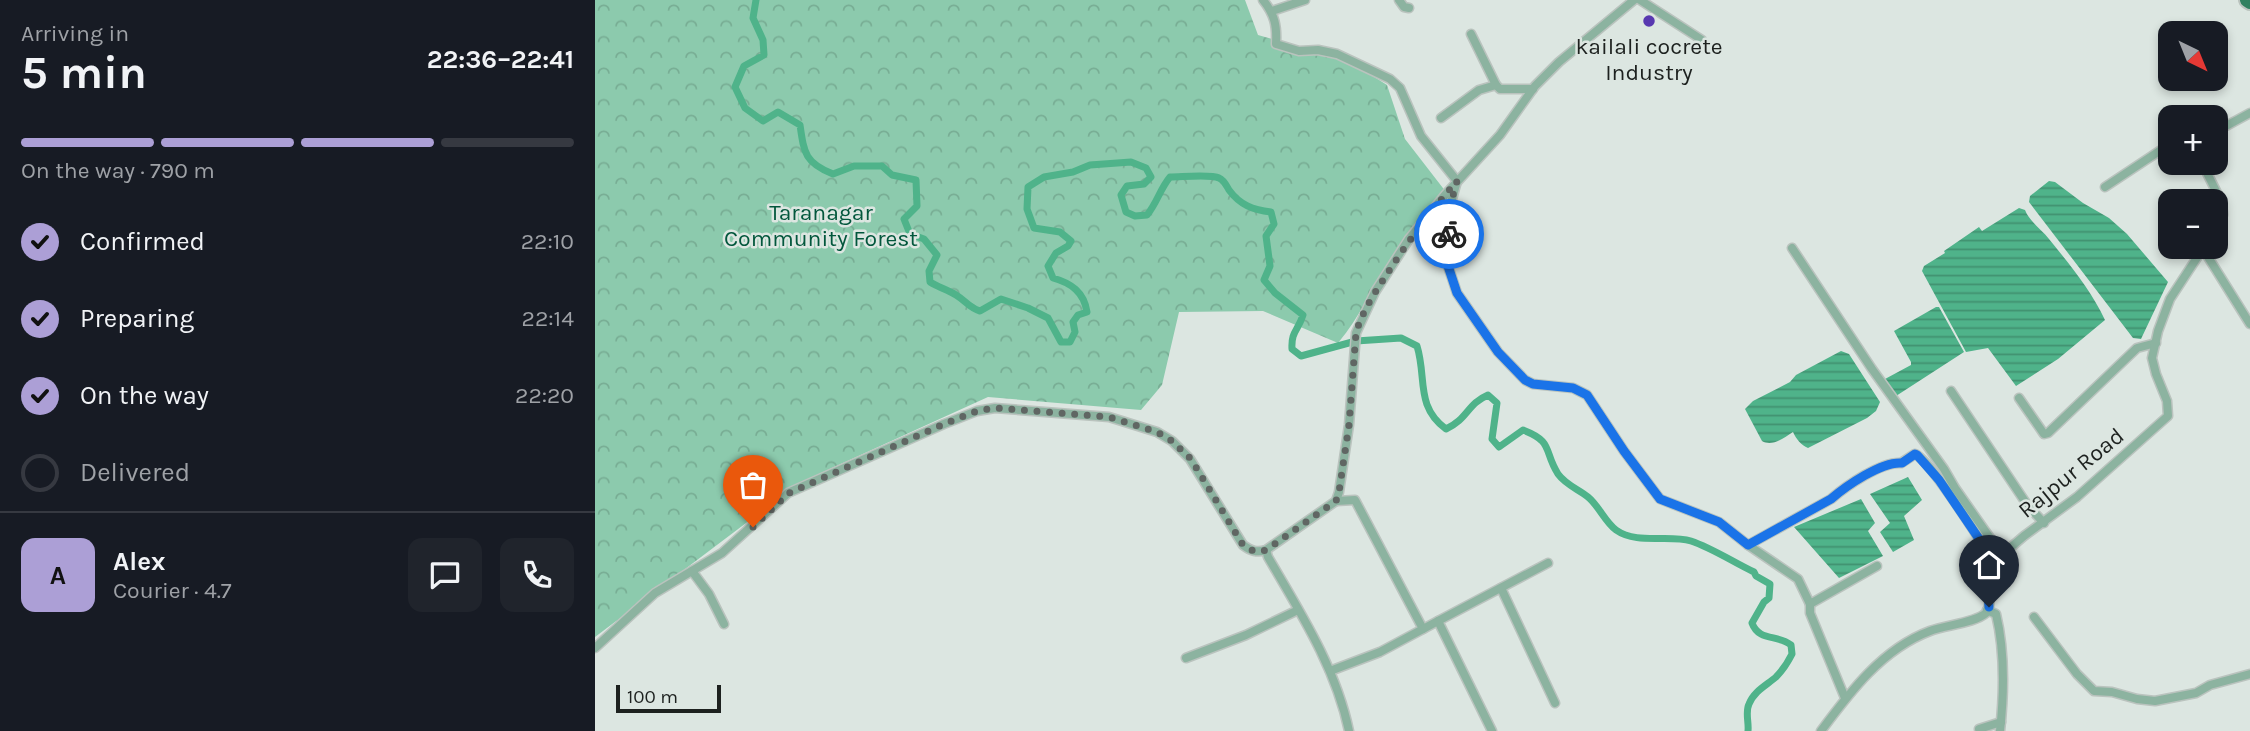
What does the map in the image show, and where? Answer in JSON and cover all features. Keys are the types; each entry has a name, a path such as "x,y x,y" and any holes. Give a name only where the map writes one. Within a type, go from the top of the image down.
{"street":[{"path":"1263,0 1272,11 1277,25 1276,44 1299,51 1318,50 1337,54 1390,79 1400,89 1421,136 1457,181"},
{"path":"1272,11 1305,0"},
{"path":"1399,0 1404,7 1409,8"},
{"path":"1336,501 1349,425 1356,333 1375,292 1409,239 1500,135 1534,89 1559,62 1634,0"},
{"path":"1640,0 1702,40"},
{"path":"1471,34 1500,89 1534,89"},
{"path":"1441,118 1479,90 1496,85"},
{"path":"2228,125 2250,113"},
{"path":"2105,187 2158,152"},
{"path":"1457,181 1452,199 1446,260 1457,293 1498,352 1525,380 1533,384 1573,388 1587,395 1660,499 1719,522 1798,579 1810,604 1809,613 1845,698"},
{"path":"1792,248 1872,369 2002,555"},
{"name":"Rajpur Road","path":"1989,571 1990,565 2077,497 2168,416 2167,401 2153,359 2156,342 2170,299 2196,259"},
{"path":"2210,259 2250,324"},
{"path":"2019,398 2044,434 2048,433 2137,348 2156,342"},
{"path":"1951,391 2028,506 2044,523"},
{"path":"595,648 655,593 722,553 789,493 944,424 977,411 995,408 1109,417 1157,432 1172,441 1191,459 1243,545 1250,550 1266,550 1336,501 1355,500 1423,629"},
{"path":"1748,545 1831,499 1873,471 1892,462 1902,463 1915,454 1921,457 1934,474 1990,555 1987,582 1990,605 1986,613 1930,631 1880,661 1845,698 1821,731"},
{"path":"1266,550 1330,671 1349,731"},
{"path":"1330,671 1380,652 1548,563"},
{"path":"1810,604 1877,566"},
{"path":"692,571 709,594 724,624"},
{"path":"1501,588 1555,703"},
{"path":"1186,658 1246,635 1298,610"},
{"path":"1979,729 2000,727 2002,680 1999,627 1996,614 1987,610"},
{"path":"2034,617 2077,674 2094,691 2155,701 2196,693 2210,685 2250,674"},
{"path":"1438,621 1492,731"}],"green space":[{"name":"Taranagar Community Forest","path":"595,0 1245,0 1258,35 1349,61 1387,85 1405,139 1446,192 1415,225 1397,250 1338,343 1263,311 1179,312 1162,385 1141,410 988,397 799,483 595,637"}],"shaded area":[{"path":"2049,181 2055,182 2109,218 2127,234 2168,282 2141,339 2133,338 2029,202 2030,196"},
{"path":"2019,208 2025,210 2072,268 2105,320 2058,359 2016,386 1988,348 1966,352 1922,271 1924,266 1979,227 1982,231"},
{"path":"1939,307 1964,352 1896,396 1885,379 1911,365 1911,362 1894,331"},
{"path":"1841,351 1849,354 1880,402 1876,411 1808,448 1799,442 1793,432 1774,442 1762,441 1745,409 1753,401 1790,382 1796,375"},
{"path":"1908,477 1922,500 1904,516 1914,540 1893,552 1880,532 1890,523 1870,494"},
{"path":"1861,499 1875,523 1868,531 1883,556 1839,578 1794,527"}],"waterway":[{"path":"756,0 753,18 763,40 764,55 744,66 735,87 745,108 763,121 778,112 800,125 807,156 817,166 833,174 854,166 882,166 892,175 916,180 917,206 904,219 910,234 924,239 937,255 929,271 930,282 956,295 976,310 980,311 1001,299 1028,308 1048,318 1061,342 1070,342 1075,332 1073,322 1078,315 1087,312 1080,294 1071,286 1053,278 1048,266 1056,253 1071,241 1060,232 1034,228 1027,209 1028,187 1044,177 1073,172 1090,165 1131,162 1146,168 1151,177 1144,184 1127,186 1121,195 1126,212 1135,216 1147,215 1170,177 1196,176 1219,178 1242,203 1271,212 1274,224 1266,236 1270,266 1264,280 1275,293 1303,315 1292,343 1292,349 1301,356 1356,341 1401,338 1417,346 1426,401 1436,420 1446,429 1488,395 1497,403 1492,439 1499,447 1523,430 1533,434 1544,443 1561,478 1592,501 1616,530 1633,537 1691,541 1754,572 1770,584 1769,598 1752,623 1759,633 1791,645 1792,654 1779,674 1751,699 1747,710 1748,731"}],"way so far":[{"path":"753,527 789,493 944,424 977,411 995,408 1109,417 1157,432 1172,441 1191,459 1243,545 1259,552 1266,550 1336,501 1349,425 1359,324 1375,292 1409,239 1457,181 1452,199 1449,234"}],"place":[{"name":"kailali cocrete Industry","path":"1649,21"}],"route":[{"path":"1449,234 1446,260 1457,293 1498,352 1525,380 1533,384 1573,388 1587,395 1660,499 1719,522 1748,545 1831,499 1873,471 1892,462 1902,463 1915,454 1921,457 1939,480 1990,555 1987,582 1989,607"}]}
